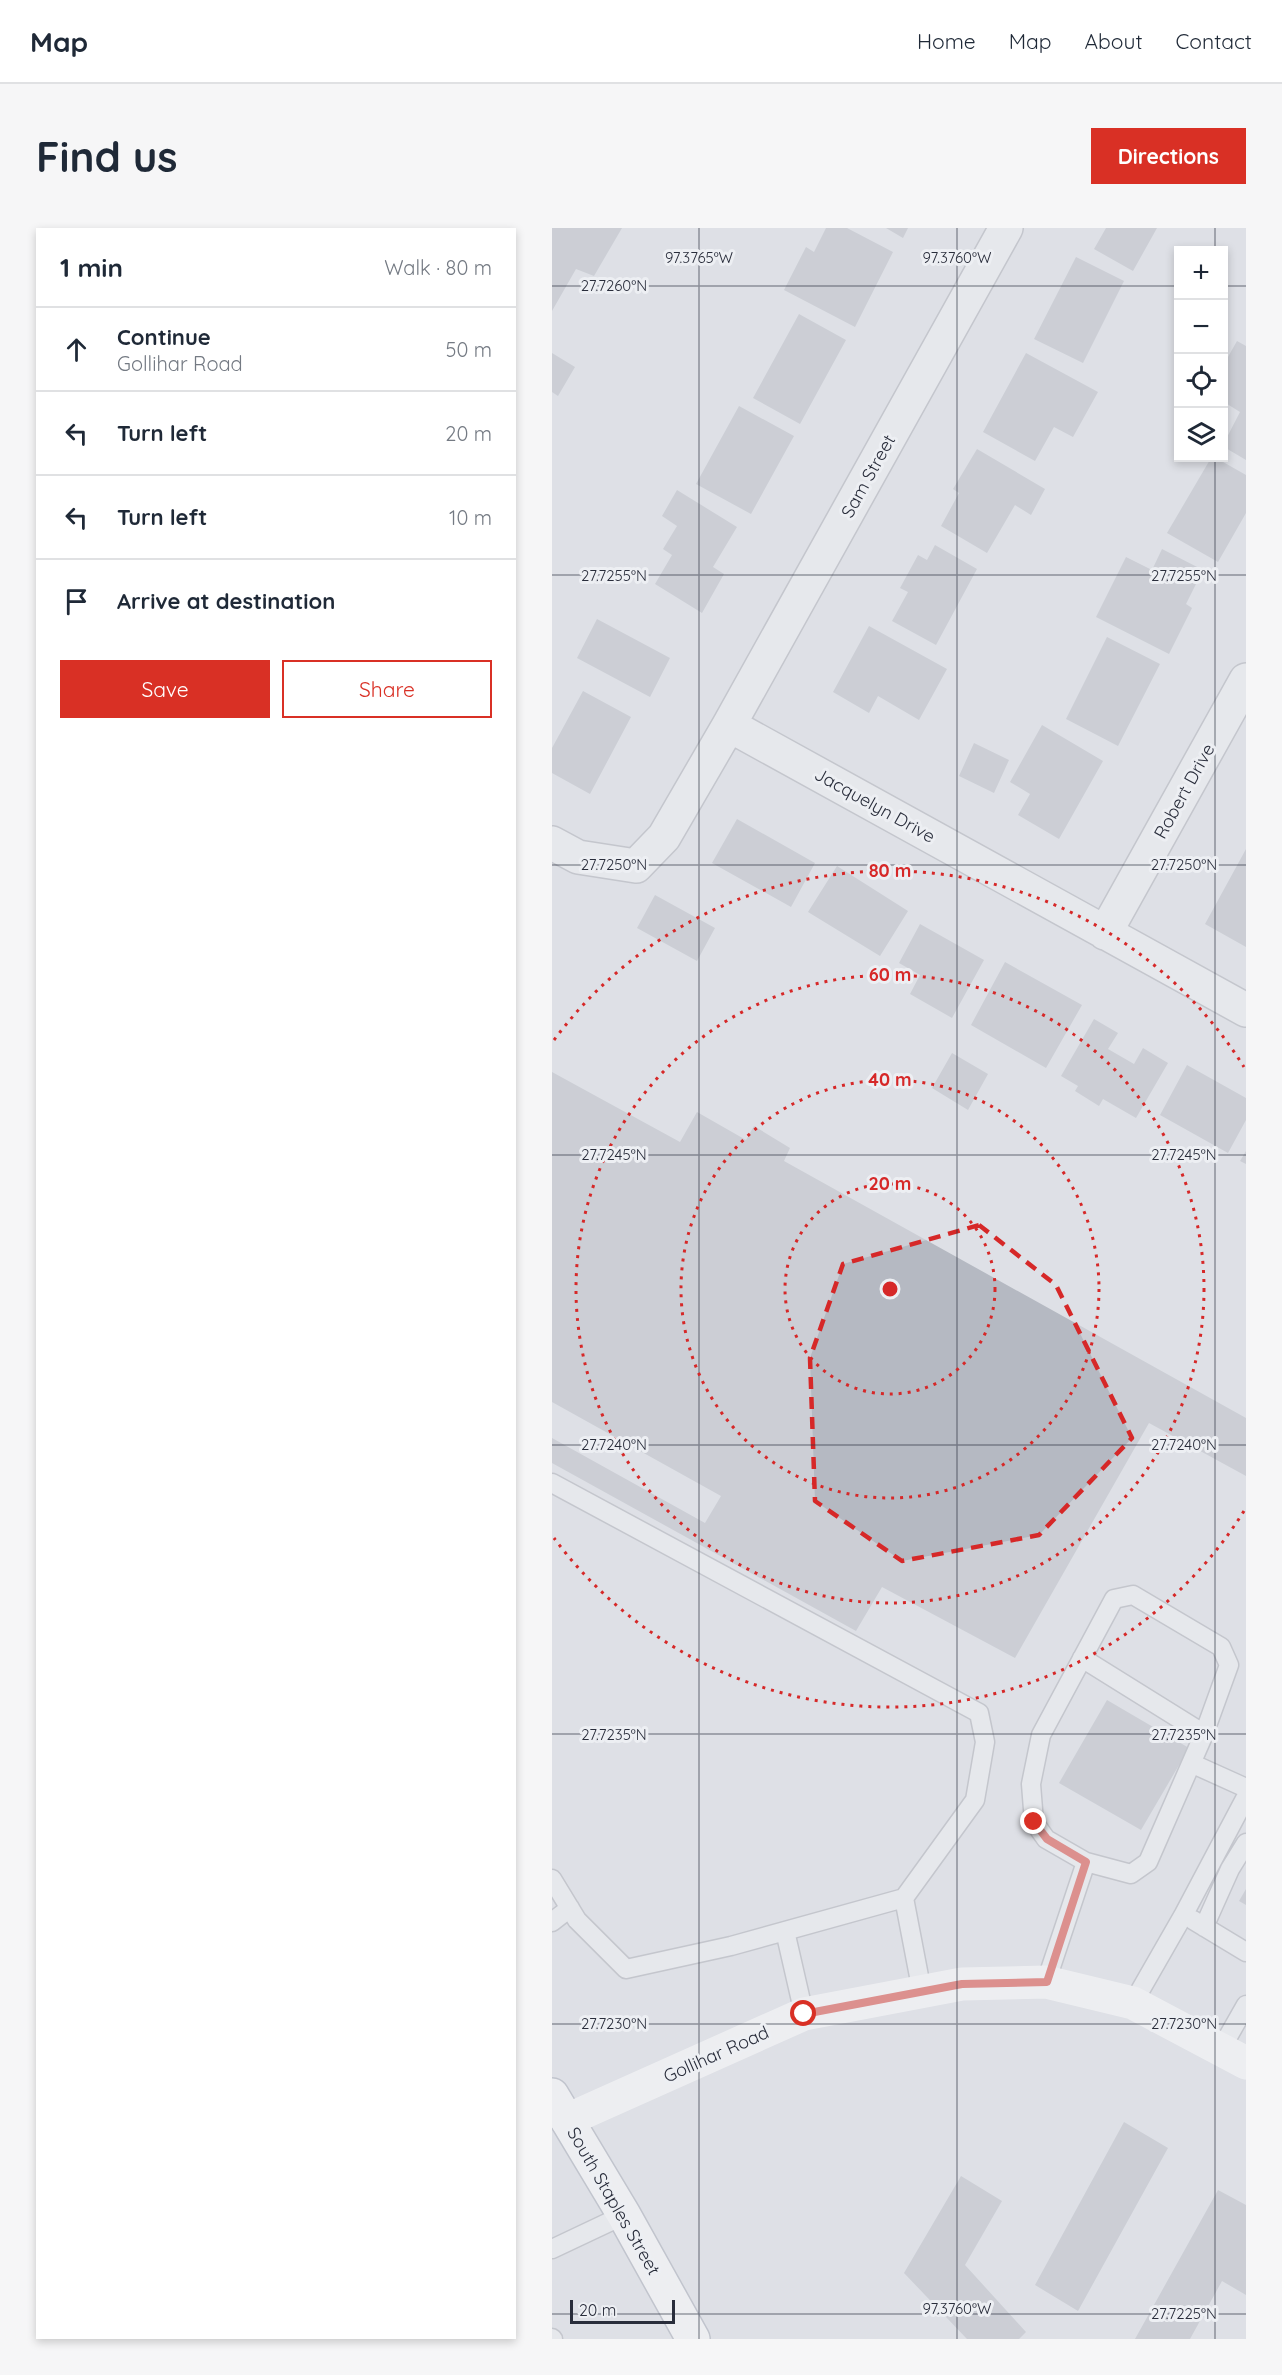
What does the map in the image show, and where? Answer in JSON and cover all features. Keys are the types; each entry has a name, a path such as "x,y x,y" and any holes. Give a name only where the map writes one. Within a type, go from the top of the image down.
{"street":[{"name":"Sam Street","path":"729,725 1006,228"},
{"name":"Robert Drive","path":"1105,933 1246,680"},
{"path":"552,843 578,857 636,866 664,837 729,725"},
{"name":"Jacquelyn Drive","path":"729,725 1246,1010"},
{"name":"Gollihar Road","path":"557,2115 804,2014 962,1984 1047,1982 1133,2003 1233,2056"},
{"name":"South Staples Street","path":"557,2115 624,2215 691,2338"}],"lane":[{"path":"552,1483 980,1713 985,1742 975,1800 904,1898 731,1946 626,1969 577,1920 552,1879"},
{"path":"1133,1595 1221,1647 1229,1665 1193,1764 1148,1862 1131,1875 1086,1862 1047,1839 1034,1822 1031,1784 1041,1735 1082,1658 1114,1599 1133,1595"},
{"path":"1082,1658 1204,1734"},
{"path":"1193,1764 1246,1788"},
{"path":"1133,2003 1184,1914 1246,1797"},
{"path":"1204,1927 1230,1869 1246,1844"},
{"path":"1047,1982 1086,1862"},
{"path":"904,1898 922,1992"},
{"path":"552,1922 570,1908"},
{"path":"1184,1914 1246,1952"},
{"path":"785,1931 804,2014"},
{"path":"1233,2056 1246,2006"},
{"path":"552,2248 624,2215"}],"highlighted area":[{"path":"979,1225 1056,1285 1132,1438 1039,1535 902,1561 815,1501 810,1358 843,1264"}],"building":[{"path":"552,228 622,228 594,276 576,269 552,311"},
{"path":"826,228 847,228 893,252 855,327 784,290 806,247 814,252"},
{"path":"886,228 908,228 903,238"},
{"path":"1106,228 1157,228 1133,271 1094,249"},
{"path":"1076,257 1124,281 1083,363 1034,339"},
{"path":"799,314 846,340 800,424 753,398"},
{"path":"1237,341 1246,346 1246,460 1228,449 1228,435 1240,412 1228,404 1228,357"},
{"path":"552,353 575,367 558,396 552,392"},
{"path":"1026,353 1098,392 1073,437 1054,427 1035,461 983,432"},
{"path":"739,406 794,436 751,514 696,484"},
{"path":"977,449 1045,489 1031,515 1015,505 987,553 941,526 959,493 953,489"},
{"path":"1209,462 1223,462 1246,475 1246,513 1218,562 1167,533"},
{"path":"677,490 737,527 713,567 724,574 702,613 655,584 672,555 663,549 677,526 662,516"},
{"path":"935,545 977,569 936,645 892,621 908,592 900,588 918,555 927,560"},
{"path":"1162,549 1203,570 1186,604 1192,608 1169,654 1096,617 1126,557 1152,570"},
{"path":"597,619 670,658 650,697 577,658"},
{"path":"869,626 947,669 919,720 878,696 869,713 833,692"},
{"path":"1107,637 1160,664 1118,746 1066,719"},
{"path":"583,691 631,717 590,794 552,773 552,748"},
{"path":"1042,725 1103,761 1059,839 1018,815 1030,794 1010,782"},
{"path":"974,743 1009,760 994,793 959,776"},
{"path":"737,819 815,863 791,907 712,863"},
{"path":"1246,849 1246,947 1205,924"},
{"path":"837,866 908,911 880,956 808,912"},
{"path":"655,895 715,928 697,961 637,928"},
{"path":"920,924 984,960 952,1018 910,994 920,975 899,963"},
{"path":"1005,962 1082,1005 1046,1068 971,1025"},
{"path":"1094,1019 1118,1033 1108,1049 1134,1064 1143,1048 1168,1063 1136,1118 1103,1099 1099,1106 1075,1091 1078,1086 1061,1076"},
{"path":"952,1053 988,1074 968,1110 932,1088"},
{"path":"1187,1065 1246,1098 1246,1120 1228,1153 1160,1115"},
{"path":"552,1072 680,1142 697,1112 746,1140 754,1126 790,1148 784,1161 1246,1418 1246,1476 1149,1423 1015,1658 882,1587 856,1631 552,1463 552,1438 705,1523 721,1496 552,1402"},
{"path":"1246,1151 1246,1164 1240,1161"},
{"path":"1107,1700 1189,1748 1141,1830 1059,1783"},
{"path":"1246,1889 1246,1905 1239,1901"},
{"path":"1124,2122 1168,2148 1078,2311 1035,2285"},
{"path":"961,2176 1002,2201 965,2265 1026,2332 1019,2339 967,2339 904,2273"},
{"path":"1218,2190 1246,2205 1246,2295 1222,2281 1190,2339 1135,2339"}],"route":[{"path":"804,2014 962,1984 1047,1982 1086,1862 1047,1839 1034,1822"}]}
